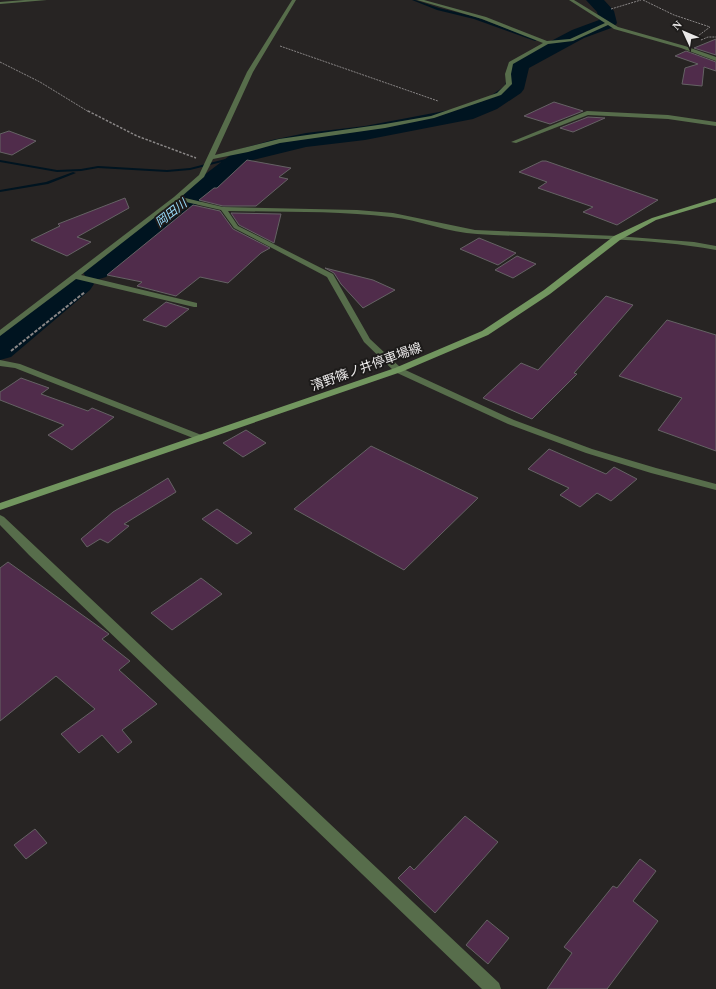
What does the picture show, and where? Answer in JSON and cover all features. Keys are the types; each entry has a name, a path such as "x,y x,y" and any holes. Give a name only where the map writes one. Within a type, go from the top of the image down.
{"main road":[{"name":"清野篠ノ井停車場線","path":"0,507 398,370 485,333 547,292 617,238 654,219 716,200"}],"street":[{"path":"0,3 44,0"},
{"path":"0,334 179,199 202,176 250,72 294,0"},
{"path":"420,0 484,18 547,43"},
{"path":"571,0 608,23 635,34 688,49 716,59"},
{"path":"207,163 279,141 385,126 432,117 459,108 499,94 508,84 508,74 511,63 547,43 571,40 608,23"},
{"path":"514,142 587,113 668,117 716,124"},
{"path":"179,199 223,209 357,212 393,215 475,232 617,238 694,244 716,248"},
{"path":"223,209 236,227 330,276 367,340 398,370 511,422 589,451 654,471 716,487"},
{"path":"75,276 194,305"},
{"path":"0,364 17,366 201,438"},
{"path":"0,518 33,552 493,989"}],"path":[{"path":"608,23 614,19 610,10 642,0 674,15 710,27 698,36 700,44 688,49"},
{"path":"699,40 708,37 716,37"},
{"path":"266,45 277,45 459,108"},
{"path":"0,62 20,70 103,120 155,144 207,163"},
{"path":"6,356 98,282"}],"building":[{"path":"716,39 716,55 694,48"},
{"path":"686,51 716,62 716,71 704,67 702,86 682,84 685,68 698,64 675,56"},
{"path":"554,102 583,111 550,124 524,116"},
{"path":"588,117 605,118 573,132 560,128"},
{"path":"9,131 36,141 12,155 0,152 0,134"},
{"path":"247,160 291,168 279,177 288,179 256,206 223,206 199,200 214,188 217,188"},
{"path":"542,161 546,161 658,200 617,225 583,212 593,207 538,188 547,182 519,172"},
{"path":"125,198 129,208 77,237 91,242 67,256 31,240 60,226 58,224"},
{"path":"193,205 220,211 233,229 270,248 261,253 228,283 200,277 176,296 137,286 142,282 107,275"},
{"path":"231,213 281,214 274,243 239,225"},
{"path":"479,238 516,253 498,265 460,249"},
{"path":"517,256 536,264 513,278 495,270"},
{"path":"325,268 373,280 395,290 363,308 341,284 334,273"},
{"path":"606,296 633,305 574,373 577,374 532,419 483,398 521,363 538,370"},
{"path":"166,302 189,309 166,327 143,320"},
{"path":"667,320 716,335 716,451 658,430 682,398 619,376"},
{"path":"21,378 49,388 41,394 88,411 92,408 114,417 72,450 48,435 64,425 0,400 0,392"},
{"path":"246,430 266,443 243,457 223,443"},
{"path":"371,446 478,498 404,570 294,509"},
{"path":"549,449 606,474 614,467 637,479 611,501 597,493 580,507 560,495 569,488 528,469"},
{"path":"168,478 176,492 124,524 129,526 108,543 100,539 87,547 81,539 113,512"},
{"path":"217,509 252,533 237,544 202,519"},
{"path":"8,562 109,634 102,639 130,661 119,670 157,704 122,730 132,742 118,753 102,735 79,753 61,734 95,709 56,676 0,721 0,568"},
{"path":"201,578 222,594 172,630 151,613"},
{"path":"465,816 498,842 435,913 398,878 410,866 414,870"},
{"path":"35,829 47,843 26,859 14,845"},
{"path":"640,859 656,871 633,901 658,921 607,989 547,989 572,953 564,947 613,886 617,888"},
{"path":"487,920 509,938 488,964 466,945"}],"waterway":[{"path":"413,0 438,9 475,18 536,40"},
{"path":"96,271 245,155 272,147 306,140 365,133 465,114 490,105 514,89 520,65 578,34 608,23 605,11 594,0"},
{"path":"0,161 57,171 81,170 98,167 167,171 190,169 245,155"},
{"path":"0,191 47,183 74,173"},
{"name":"岡田川","path":"0,350 80,284"}]}
